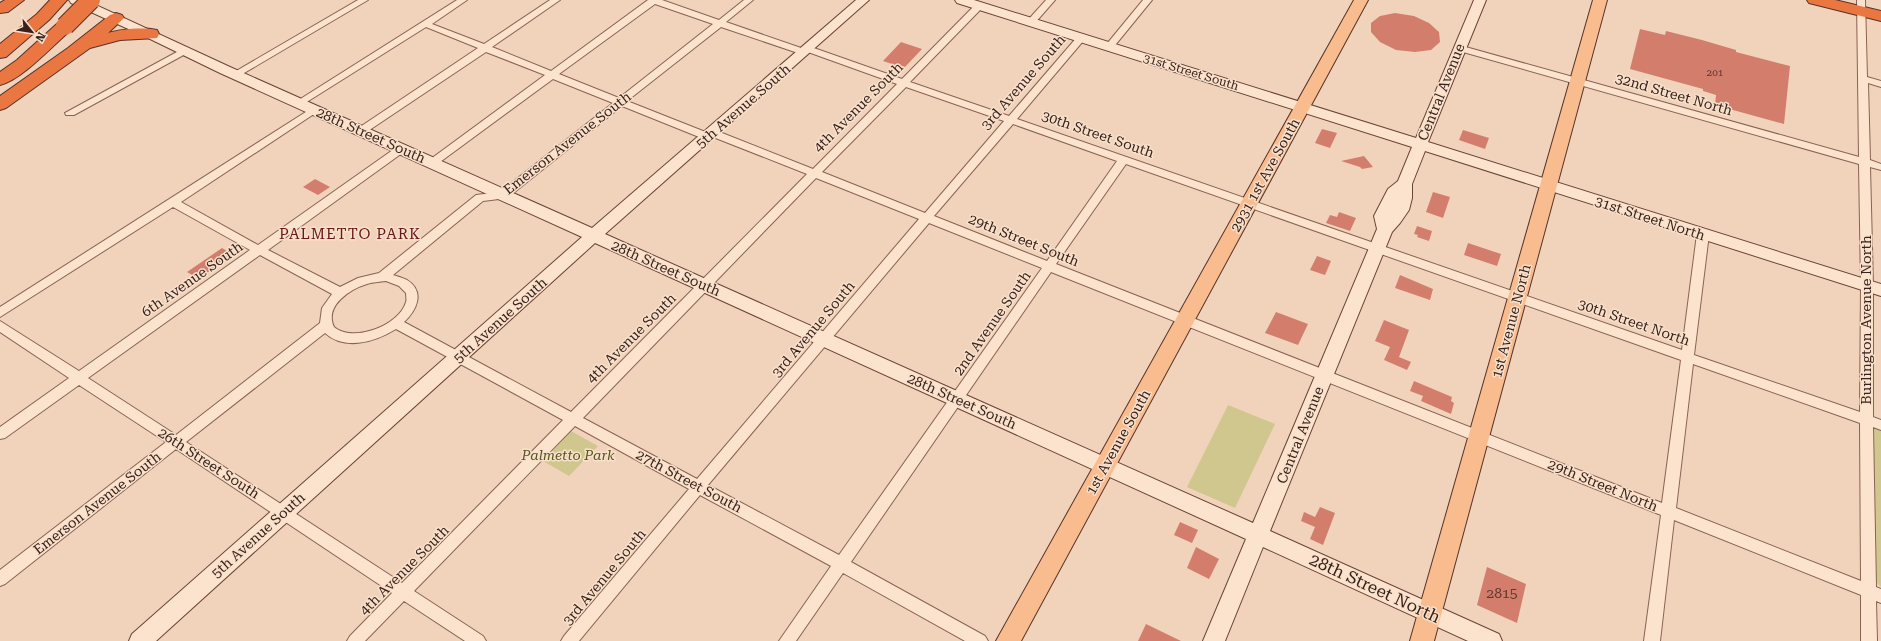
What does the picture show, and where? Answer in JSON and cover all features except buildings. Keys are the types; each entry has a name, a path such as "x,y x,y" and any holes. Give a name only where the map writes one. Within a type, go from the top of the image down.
{"highway":[{"path":"4,7 16,0"},
{"path":"0,53 43,17 59,0"},
{"path":"0,80 23,64 91,0"},
{"path":"1815,0 1881,8"},
{"path":"1857,4 1881,16"},
{"path":"0,104 74,52 116,18"},
{"path":"74,52 104,38 118,35 151,34"}],"main road":[{"path":"1302,108 1361,0"},
{"name":"1st Avenue North","path":"1422,641 1600,0"},
{"name":"2931 1st Ave South","path":"1227,243 1302,108"},
{"name":"1st Avenue South","path":"1008,641 1227,243"}],"street":[{"name":"28th Street South","path":"75,0 361,131 1258,534"},
{"path":"236,74 364,0"},
{"path":"299,103 463,0"},
{"path":"361,131 556,0"},
{"path":"432,162 654,0"},
{"name":"30th Street South","path":"654,0 1010,119 1377,248"},
{"name":"Emerson Avenue South","path":"381,278 480,198 503,195 749,0"},
{"name":"5th Avenue South","path":"140,641 594,235 863,0"},
{"name":"31st Street South","path":"961,0 1420,145"},
{"path":"1031,22 1051,0"},
{"path":"1109,47 1148,0"},
{"name":"Central Avenue","path":"1214,641 1385,229 1396,220 1406,198 1404,184 1480,0"},
{"name":"Burlington Avenue North","path":"1857,4 1862,79 1864,163 1874,288 1866,420 1875,594 1869,641"},
{"name":"4th Avenue South","path":"355,641 979,6"},
{"name":"29th Street South","path":"425,24 620,102 814,173 1325,374"},
{"name":"3rd Avenue South","path":"569,641 823,339 1081,38"},
{"name":"32nd Street North","path":"1459,48 1881,167"},
{"path":"70,113 186,50"},
{"path":"1862,79 1881,84"},
{"path":"0,313 315,110"},
{"name":"31st Street North","path":"1420,145 1874,288"},
{"name":"6th Avenue South","path":"0,434 401,149"},
{"name":"2nd Avenue South","path":"788,641 1124,159"},
{"path":"173,202 259,250 341,293"},
{"path":"1652,641 1703,234"},
{"name":"30th Street North","path":"1377,248 1881,425"},
{"path":"381,278 398,280 407,285 412,293 412,303 406,314 397,324 384,332 369,337 354,339 341,337 331,332 326,325 325,317 327,309 341,293 363,281 381,278"},
{"name":"27th Street South","path":"397,324 841,564 980,641"},
{"name":"Emerson Avenue South","path":"0,579 326,325"},
{"name":"26th Street South","path":"0,326 478,641"},
{"name":"29th Street North","path":"1325,374 1875,594"},
{"name":"28th Street North","path":"1258,534 1491,641"}],"green space":[{"path":"1228,405 1275,424 1235,508 1187,487"},
{"path":"1873,428 1881,428 1881,587 1875,581"},
{"name":"Palmetto Park","path":"571,431 598,446 569,476 543,461"}],"district":[{"name":"PALMETTO PARK","path":"350,234"}]}
